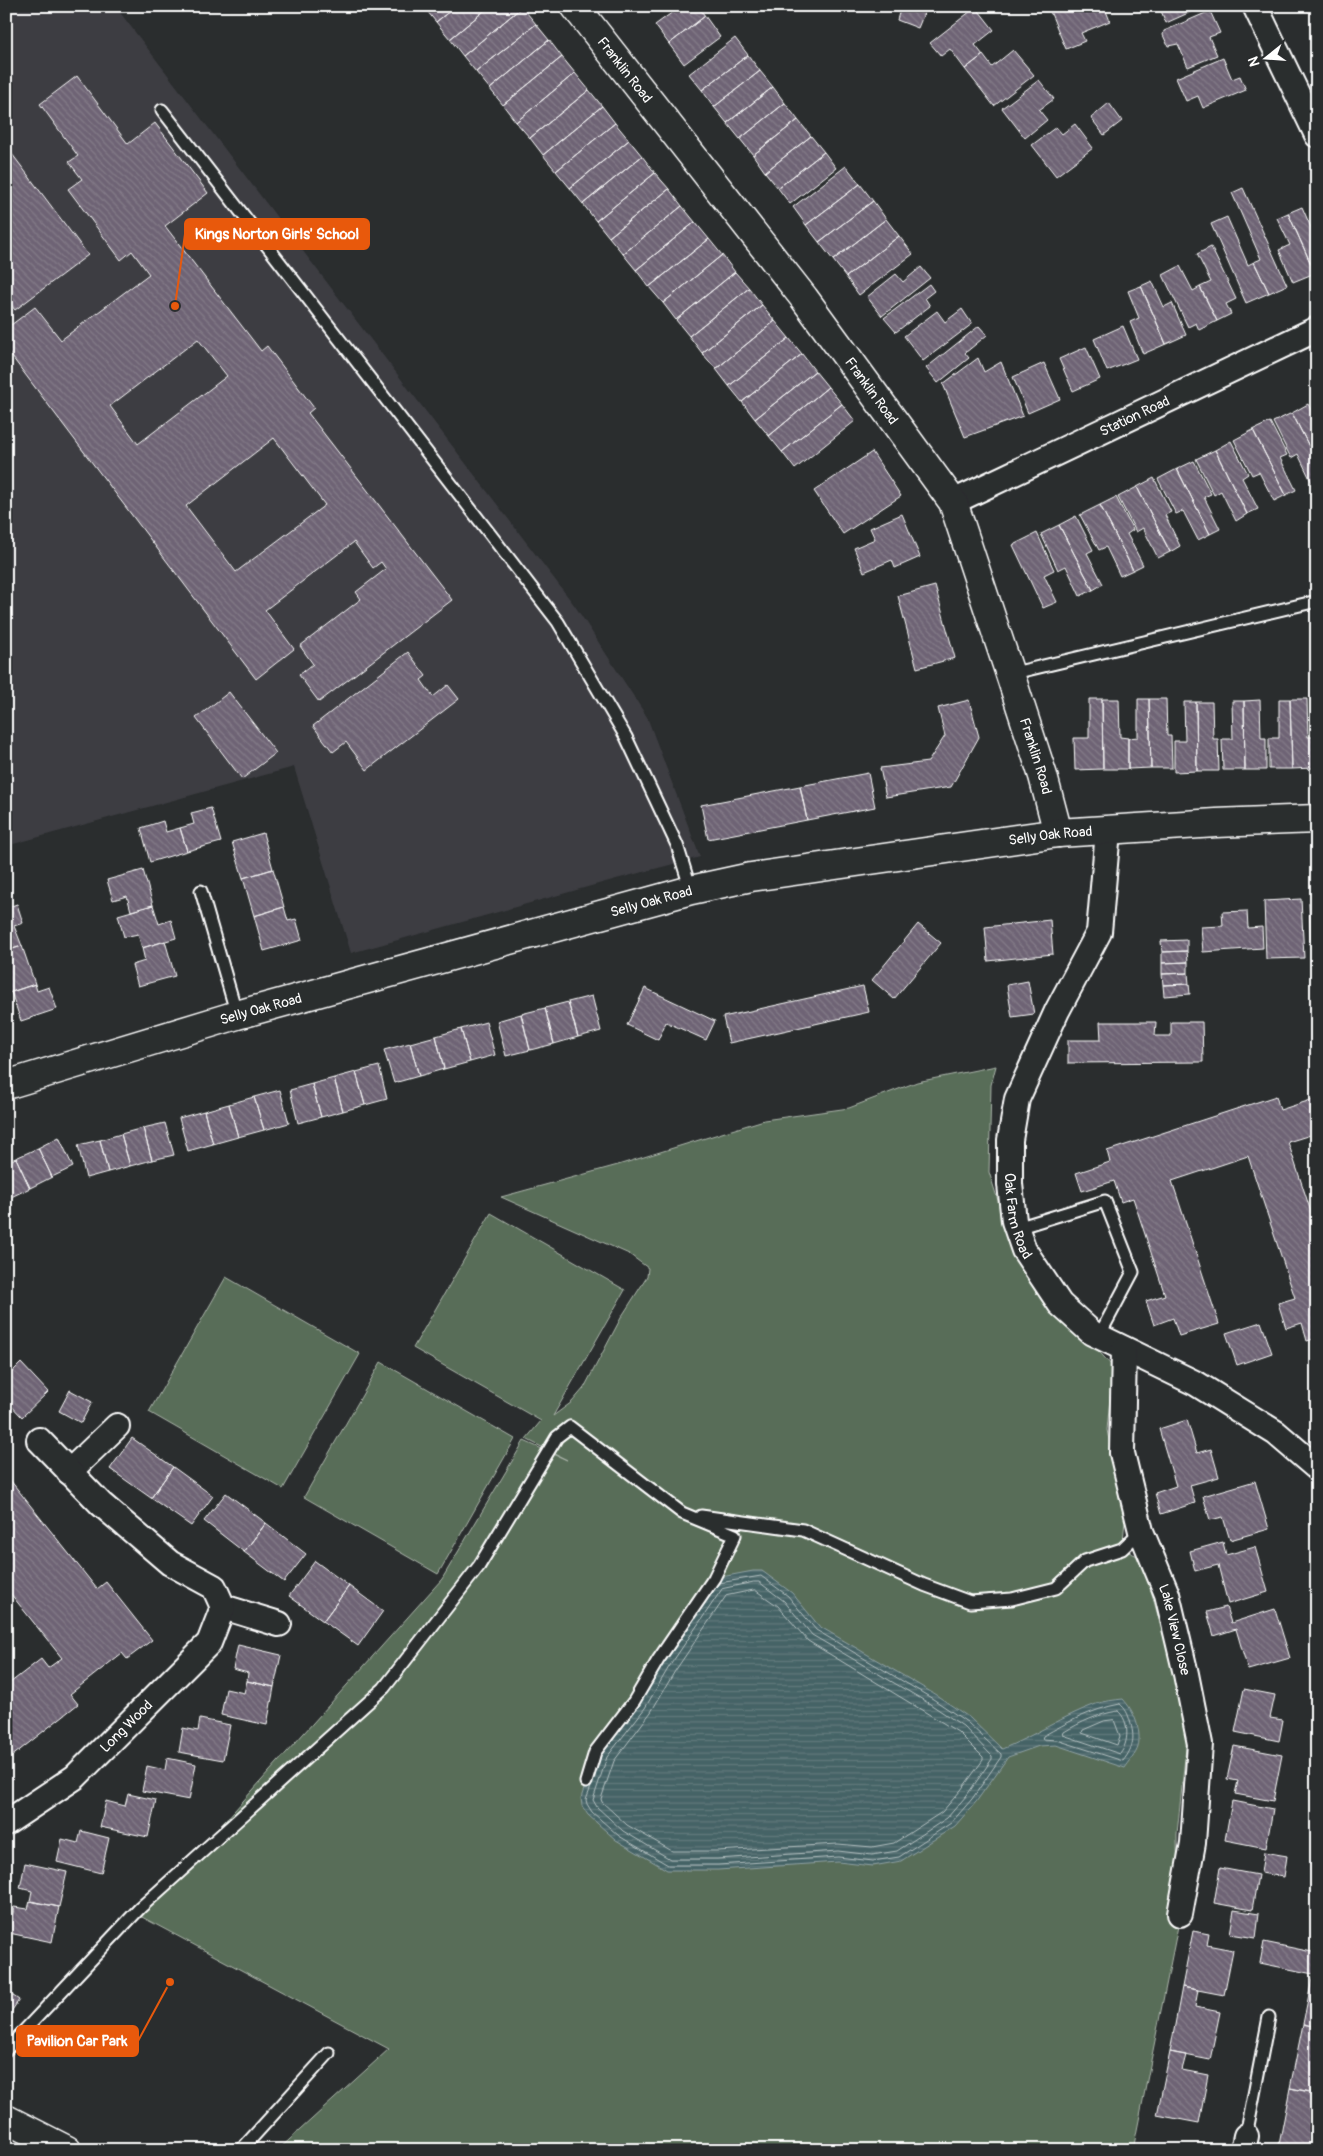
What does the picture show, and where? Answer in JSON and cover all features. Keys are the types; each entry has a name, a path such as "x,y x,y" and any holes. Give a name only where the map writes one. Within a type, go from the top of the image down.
{"street":[{"name":"Franklin Road","path":"575,6 804,298 953,502 1043,776 1058,834"},
{"path":"1255,6 1317,135"},
{"name":"Station Road","path":"953,502 1317,330"},
{"name":"Selly Oak Road","path":"6,1085 237,1016 691,890 751,876 1058,834 1216,823 1317,819"},
{"name":"Oak Farm Road","path":"1108,831 1099,932 1057,1011 1017,1099 1010,1140 1010,1184 1016,1228 1024,1250 1060,1304 1092,1333 1197,1384 1276,1433 1317,1468"},
{"name":"Lake View Close","path":"1124,1349 1122,1453 1141,1531 1167,1594 1200,1744 1193,1843 1180,1914"},
{"path":"69,1472 117,1426"},
{"path":"39,1440 101,1504 170,1564 214,1587 223,1607 279,1624"},
{"name":"Long Wood","path":"6,1823 75,1777 208,1643 223,1607"},
{"path":"6,2119 68,2150"}],"lane":[{"path":"162,110 558,622 626,737 677,845 691,890"},
{"path":"1010,674 1317,601"},
{"path":"201,891 237,1016"},
{"path":"1016,1228 1105,1201 1133,1272 1099,1336"},
{"path":"6,2050 140,1908 384,1688 479,1566 557,1437 570,1427 682,1513 735,1535 714,1578 658,1660 634,1701 595,1752 586,1782"},
{"path":"682,1513 802,1530 924,1586 970,1602 1012,1599 1056,1588 1085,1561 1122,1549 1141,1531"},
{"path":"1244,2143 1269,2017"},
{"path":"241,2150 329,2053"}],"shaded area":[{"path":"6,6 115,6 575,606 647,717 700,857 351,953 294,767 6,846"}],"green space":[{"path":"996,1066 991,1085 989,1172 1017,1261 1113,1367 1107,1430 1125,1521 1122,1549 1142,1558 1173,1670 1187,1738 1177,1834 1178,1926 1133,2150 278,2150 389,2049 140,1916 442,1579 524,1441 567,1460 526,1439 541,1421 413,1348 491,1213 625,1290 553,1416 572,1402 584,1388 622,1316 647,1277 648,1268 629,1254 501,1197 618,1165 764,1120 849,1108 917,1082"},
{"path":"226,1277 360,1354 283,1489 149,1412"},
{"path":"381,1362 515,1439 438,1574 304,1497"}],"water":[{"path":"762,1571 792,1593 819,1626 936,1695 970,1718 1002,1749 1096,1704 1123,1699 1131,1709 1138,1728 1139,1741 1137,1750 1125,1768 1056,1745 1039,1746 1008,1757 976,1802 955,1826 901,1861 873,1866 838,1862 718,1870 667,1870 616,1840 588,1815 582,1806 581,1798 596,1752 716,1578"}],"building":[{"path":"423,6 456,6 436,22"},
{"path":"456,6 490,6 450,39 436,22"},
{"path":"490,6 522,7 463,56 450,39"},
{"path":"681,6 698,6 705,16 669,44 655,25"},
{"path":"901,6 927,6 918,28 897,20"},
{"path":"1055,6 1104,6 1110,21 1081,33 1085,41 1066,49 1049,9"},
{"path":"1159,6 1194,6 1195,10 1166,23"},
{"path":"522,7 536,24 476,72 463,56"},
{"path":"976,7 994,30 975,45 983,55 965,69 950,49 941,56 930,43"},
{"path":"1210,11 1220,33 1209,37 1217,55 1188,67 1178,44 1168,46 1163,35 1164,31"},
{"path":"705,16 720,37 684,64 669,44"},
{"path":"536,24 549,40 490,89 476,72"},
{"path":"735,38 748,55 702,90 689,74"},
{"path":"549,40 562,57 503,105 490,89"},
{"path":"1013,50 1034,75 994,106 965,69 983,55 992,67"},
{"path":"748,55 760,71 714,107 702,90"},
{"path":"562,57 575,73 516,122 503,105"},
{"path":"1223,58 1232,79 1240,76 1246,90 1203,108 1198,96 1186,101 1176,78"},
{"path":"760,71 773,87 727,123 714,107"},
{"path":"575,73 589,90 530,138 516,122"},
{"path":"77,76 128,144 155,123 208,193 165,226 261,351 267,346 314,408 308,413 452,600 319,702 299,675 313,664 300,646 361,599 356,592 386,569 381,562 373,568 354,542 265,610 294,649 256,679 6,349 6,319 11,325 35,307 61,340 149,274 132,251 121,260 68,189 82,179 69,162 78,156 40,104","holes":["198,339 227,376 138,444 110,406","274,438 325,505 236,572 186,506"]},
{"path":"1039,80 1054,99 1039,110 1047,120 1025,138 1002,108"},
{"path":"773,87 785,103 740,139 727,123"},
{"path":"589,90 602,106 543,155 530,138"},
{"path":"785,103 798,120 753,155 740,139"},
{"path":"1109,103 1122,121 1104,135 1091,118"},
{"path":"602,106 615,123 556,171 543,155"},
{"path":"798,120 811,136 765,172 753,155"},
{"path":"615,123 629,140 570,188 556,171"},
{"path":"1075,124 1093,148 1056,176 1032,145 1056,127 1062,134"},
{"path":"811,136 824,152 778,188 765,172"},
{"path":"629,140 642,156 583,204 570,188"},
{"path":"6,146 88,255 15,310 6,299"},
{"path":"824,152 836,168 790,204 778,188"},
{"path":"642,156 655,173 596,221 583,204"},
{"path":"846,166 860,184 806,225 793,207"},
{"path":"655,173 669,189 609,237 596,221"},
{"path":"860,184 873,201 819,242 806,225"},
{"path":"1243,188 1287,285 1269,293 1254,262 1261,259 1232,193"},
{"path":"669,189 682,206 623,254 609,237"},
{"path":"873,201 886,219 833,260 819,242"},
{"path":"682,206 695,222 636,270 623,254"},
{"path":"1302,207 1313,232 1317,230 1317,272 1315,273 1288,213"},
{"path":"1288,213 1315,273 1293,282 1279,250 1290,245 1277,218"},
{"path":"1227,217 1248,265 1254,262 1269,293 1246,303 1211,224"},
{"path":"886,219 899,236 846,277 833,260"},
{"path":"695,222 709,239 649,287 636,270"},
{"path":"899,236 913,254 859,295 846,277"},
{"path":"709,239 722,255 663,303 649,287"},
{"path":"1211,247 1236,299 1226,304 1231,314 1217,321 1200,287 1211,282 1197,254"},
{"path":"722,255 735,272 676,320 663,303"},
{"path":"1180,266 1193,291 1200,287 1217,321 1199,330 1196,323 1188,327 1163,275"},
{"path":"921,267 930,278 882,316 867,297 896,274 903,282"},
{"path":"735,272 749,288 689,336 676,320"},
{"path":"1152,281 1164,307 1172,303 1186,335 1166,344 1141,286"},
{"path":"929,284 934,291 925,298 930,306 896,332 884,318"},
{"path":"1141,286 1166,344 1143,354 1130,322 1139,318 1128,291"},
{"path":"749,288 762,305 702,353 689,336"},
{"path":"762,305 775,321 716,369 702,353"},
{"path":"962,309 972,324 923,361 904,336 937,311 945,322"},
{"path":"775,321 789,338 729,386 716,369"},
{"path":"979,326 987,335 965,353 969,358 938,383 926,368"},
{"path":"1123,326 1137,359 1107,371 1094,339"},
{"path":"789,338 802,354 742,402 729,386"},
{"path":"1086,347 1100,379 1073,391 1059,359"},
{"path":"802,354 815,371 755,419 742,402"},
{"path":"978,358 984,372 1001,362 1023,416 965,437 943,384"},
{"path":"1044,363 1060,399 1028,413 1013,377"},
{"path":"815,371 828,387 769,436 755,419"},
{"path":"828,387 842,404 782,452 769,436"},
{"path":"842,404 855,421 795,469 782,452"},
{"path":"1308,404 1317,421 1317,462 1292,413"},
{"path":"1292,413 1317,462 1317,481 1312,483 1298,454 1291,458 1273,422"},
{"path":"1270,422 1287,455 1280,458 1296,490 1286,495 1253,430"},
{"path":"1253,430 1286,495 1274,501 1259,472 1252,475 1234,440"},
{"path":"1231,441 1248,474 1242,478 1258,509 1247,514 1215,450"},
{"path":"1215,450 1247,514 1236,521 1221,491 1214,495 1196,459"},
{"path":"872,452 901,496 843,534 814,491"},
{"path":"1194,461 1211,494 1204,497 1220,529 1210,534 1177,469"},
{"path":"1177,469 1210,534 1198,540 1183,511 1176,514 1158,479"},
{"path":"1154,478 1171,512 1165,515 1180,546 1170,552 1137,487"},
{"path":"1137,487 1170,552 1158,558 1143,528 1136,532 1118,497"},
{"path":"1116,497 1133,530 1127,534 1143,565 1133,570 1100,505"},
{"path":"1100,505 1133,570 1120,576 1106,547 1099,550 1080,515"},
{"path":"902,514 920,557 895,568 892,560 864,572 854,548 875,539 870,528"},
{"path":"1076,516 1093,550 1087,553 1103,584 1093,590 1059,525"},
{"path":"1059,525 1093,590 1080,596 1066,566 1058,570 1041,534"},
{"path":"1037,533 1054,570 1044,575 1057,602 1043,608 1013,545"},
{"path":"935,586 955,658 917,668 898,596"},
{"path":"408,652 426,676 421,680 433,697 448,685 459,699 367,770 346,742 333,752 313,726"},
{"path":"229,692 276,753 242,779 196,718"},
{"path":"1089,699 1102,699 1103,769 1075,770 1074,738 1089,738"},
{"path":"1102,699 1119,699 1120,737 1128,738 1128,769 1103,769"},
{"path":"1138,699 1149,699 1151,768 1128,769 1128,738 1138,737"},
{"path":"1149,699 1166,699 1167,736 1171,736 1172,768 1151,768"},
{"path":"1279,699 1290,699 1292,769 1269,769 1269,738 1279,738"},
{"path":"1290,699 1307,699 1308,737 1313,737 1313,768 1292,769"},
{"path":"969,700 979,737 951,787 886,797 880,768 928,762 945,736 938,708"},
{"path":"1260,700 1261,738 1266,738 1266,770 1245,770 1244,701"},
{"path":"1232,701 1244,701 1245,770 1223,770 1222,739 1233,739"},
{"path":"1184,702 1196,702 1197,771 1174,772 1174,741 1185,741"},
{"path":"1196,702 1212,702 1213,739 1218,739 1219,771 1197,771"},
{"path":"1315,737 1317,737 1317,768 1315,768"},
{"path":"868,773 875,807 807,820 800,786"},
{"path":"800,786 807,820 708,839 701,805"},
{"path":"211,808 221,842 187,851 180,828 194,824 191,813"},
{"path":"163,821 166,832 180,828 187,851 150,862 141,828"},
{"path":"263,833 273,869 243,878 232,842"},
{"path":"273,869 284,907 254,916 243,878"},
{"path":"143,870 153,905 131,911 127,896 113,900 107,880"},
{"path":"1301,899 1304,958 1266,959 1264,901"},
{"path":"1309,903 1317,903 1317,970 1312,970"},
{"path":"17,904 23,923 14,926 22,946 6,951 6,908"},
{"path":"153,905 159,924 171,920 176,938 142,948 138,934 124,937 118,915"},
{"path":"284,907 288,921 296,919 302,940 264,951 254,916"},
{"path":"1247,911 1248,928 1262,927 1263,948 1203,952 1201,927 1223,926 1222,912"},
{"path":"1050,920 1053,954 988,961 985,927"},
{"path":"918,924 941,943 894,999 872,980"},
{"path":"1187,940 1187,951 1162,952 1161,941"},
{"path":"165,941 175,976 138,986 132,965 145,961 142,948"},
{"path":"22,946 35,984 6,994 6,951"},
{"path":"1187,951 1188,962 1162,963 1162,952"},
{"path":"1188,962 1188,973 1162,974 1162,963"},
{"path":"1188,973 1189,984 1163,985 1162,974"},
{"path":"1028,981 1034,1014 1012,1017 1007,985"},
{"path":"35,984 37,991 49,987 57,1009 21,1021 11,992"},
{"path":"1189,984 1190,994 1164,996 1163,985"},
{"path":"863,986 869,1012 729,1043 723,1017"},
{"path":"645,988 715,1021 706,1040 666,1022 658,1040 627,1025"},
{"path":"592,996 601,1031 578,1037 568,1002"},
{"path":"568,1002 578,1037 554,1044 545,1008"},
{"path":"545,1008 554,1044 530,1050 521,1014"},
{"path":"521,1014 530,1050 506,1056 497,1021"},
{"path":"486,1022 495,1055 470,1062 461,1029"},
{"path":"1100,1022 1156,1022 1155,1036 1171,1036 1171,1022 1202,1022 1203,1062 1068,1063 1068,1040 1101,1040"},
{"path":"461,1029 470,1062 444,1069 436,1036"},
{"path":"436,1036 444,1069 419,1076 410,1043"},
{"path":"410,1043 419,1076 394,1083 384,1050"},
{"path":"379,1066 387,1099 365,1105 356,1072"},
{"path":"356,1072 365,1105 343,1111 334,1078"},
{"path":"334,1078 343,1111 321,1117 312,1084"},
{"path":"312,1084 321,1117 298,1123 290,1090"},
{"path":"280,1090 289,1123 264,1130 254,1097"},
{"path":"1276,1096 1280,1110 1317,1098 1317,1133 1288,1142 1317,1230 1317,1338 1307,1341 1302,1323 1286,1328 1278,1303 1295,1298 1248,1156 1172,1181 1219,1324 1179,1336 1173,1318 1154,1325 1146,1301 1165,1295 1133,1198 1121,1202 1114,1181 1082,1191 1076,1173 1110,1162 1107,1151"},
{"path":"254,1097 264,1130 238,1137 229,1104"},
{"path":"229,1104 238,1137 213,1144 204,1111"},
{"path":"204,1111 213,1144 188,1151 179,1118"},
{"path":"165,1123 174,1155 152,1160 143,1128"},
{"path":"143,1128 152,1160 130,1166 121,1134"},
{"path":"121,1134 130,1166 108,1172 100,1140"},
{"path":"59,1137 73,1167 52,1177 38,1148"},
{"path":"100,1140 108,1172 86,1178 78,1145"},
{"path":"38,1148 52,1177 30,1188 16,1158"},
{"path":"16,1158 30,1188 9,1198 6,1193 6,1162"},
{"path":"1261,1322 1272,1353 1237,1365 1226,1333"},
{"path":"21,1363 48,1392 22,1417 6,1400 6,1378"},
{"path":"70,1390 92,1402 81,1423 59,1411"},
{"path":"1187,1420 1197,1453 1211,1449 1219,1477 1190,1485 1195,1503 1161,1514 1155,1493 1176,1486 1159,1429"},
{"path":"132,1438 173,1467 151,1498 110,1469"},
{"path":"173,1467 213,1496 191,1526 151,1498"},
{"path":"6,1475 97,1589 106,1582 152,1640 127,1659 122,1653 70,1694 78,1704 6,1761 6,1686 41,1659 48,1668 62,1658 6,1588"},
{"path":"1255,1481 1269,1529 1230,1540 1223,1517 1210,1520 1203,1496"},
{"path":"226,1493 266,1523 244,1552 204,1521"},
{"path":"266,1523 306,1554 284,1582 244,1552"},
{"path":"1223,1542 1226,1555 1255,1547 1268,1592 1228,1604 1218,1565 1195,1571 1190,1551"},
{"path":"315,1561 349,1586 323,1621 289,1596"},
{"path":"349,1586 383,1611 358,1646 323,1621"},
{"path":"1226,1607 1231,1623 1275,1609 1290,1658 1248,1670 1236,1629 1214,1636 1207,1612"},
{"path":"238,1645 281,1655 274,1687 247,1681 248,1673 233,1669"},
{"path":"247,1681 274,1687 267,1725 221,1715 226,1689 244,1693"},
{"path":"1244,1689 1275,1695 1270,1718 1283,1720 1279,1741 1235,1732"},
{"path":"200,1719 230,1725 223,1760 179,1752 183,1728 198,1731"},
{"path":"1234,1746 1282,1755 1273,1801 1235,1794 1238,1781 1227,1779"},
{"path":"167,1758 196,1764 189,1800 142,1791 147,1766 165,1770"},
{"path":"128,1794 156,1800 148,1837 100,1827 106,1801 125,1806"},
{"path":"1232,1801 1273,1809 1266,1848 1225,1840"},
{"path":"81,1831 109,1838 101,1873 57,1862 62,1839 78,1843"},
{"path":"1264,1852 1287,1856 1284,1877 1261,1873"},
{"path":"25,1863 67,1872 59,1907 30,1901 32,1891 20,1888"},
{"path":"1220,1868 1258,1875 1252,1910 1214,1903"},
{"path":"30,1901 59,1907 52,1942 9,1933 14,1907 28,1909"},
{"path":"1234,1910 1259,1914 1256,1938 1230,1934"},
{"path":"1193,1931 1209,1934 1207,1945 1233,1950 1224,1995 1182,1987"},
{"path":"1264,1942 1317,1953 1317,2027 1303,2024 1313,1974 1260,1963"},
{"path":"1182,1987 1198,1990 1195,2007 1220,2012 1210,2060 1170,2052"},
{"path":"6,1991 19,2000 6,2019"},
{"path":"1303,2024 1317,2027 1317,2093 1290,2088"},
{"path":"1170,2052 1186,2055 1182,2070 1208,2075 1199,2123 1157,2115"},
{"path":"1290,2088 1314,2093 1311,2111 1317,2112 1317,2150 1278,2150"}],"place":[{"name":"Kings Norton Girls' School","path":"175,306"},
{"name":"Pavilion Car Park","path":"170,1982"}]}
